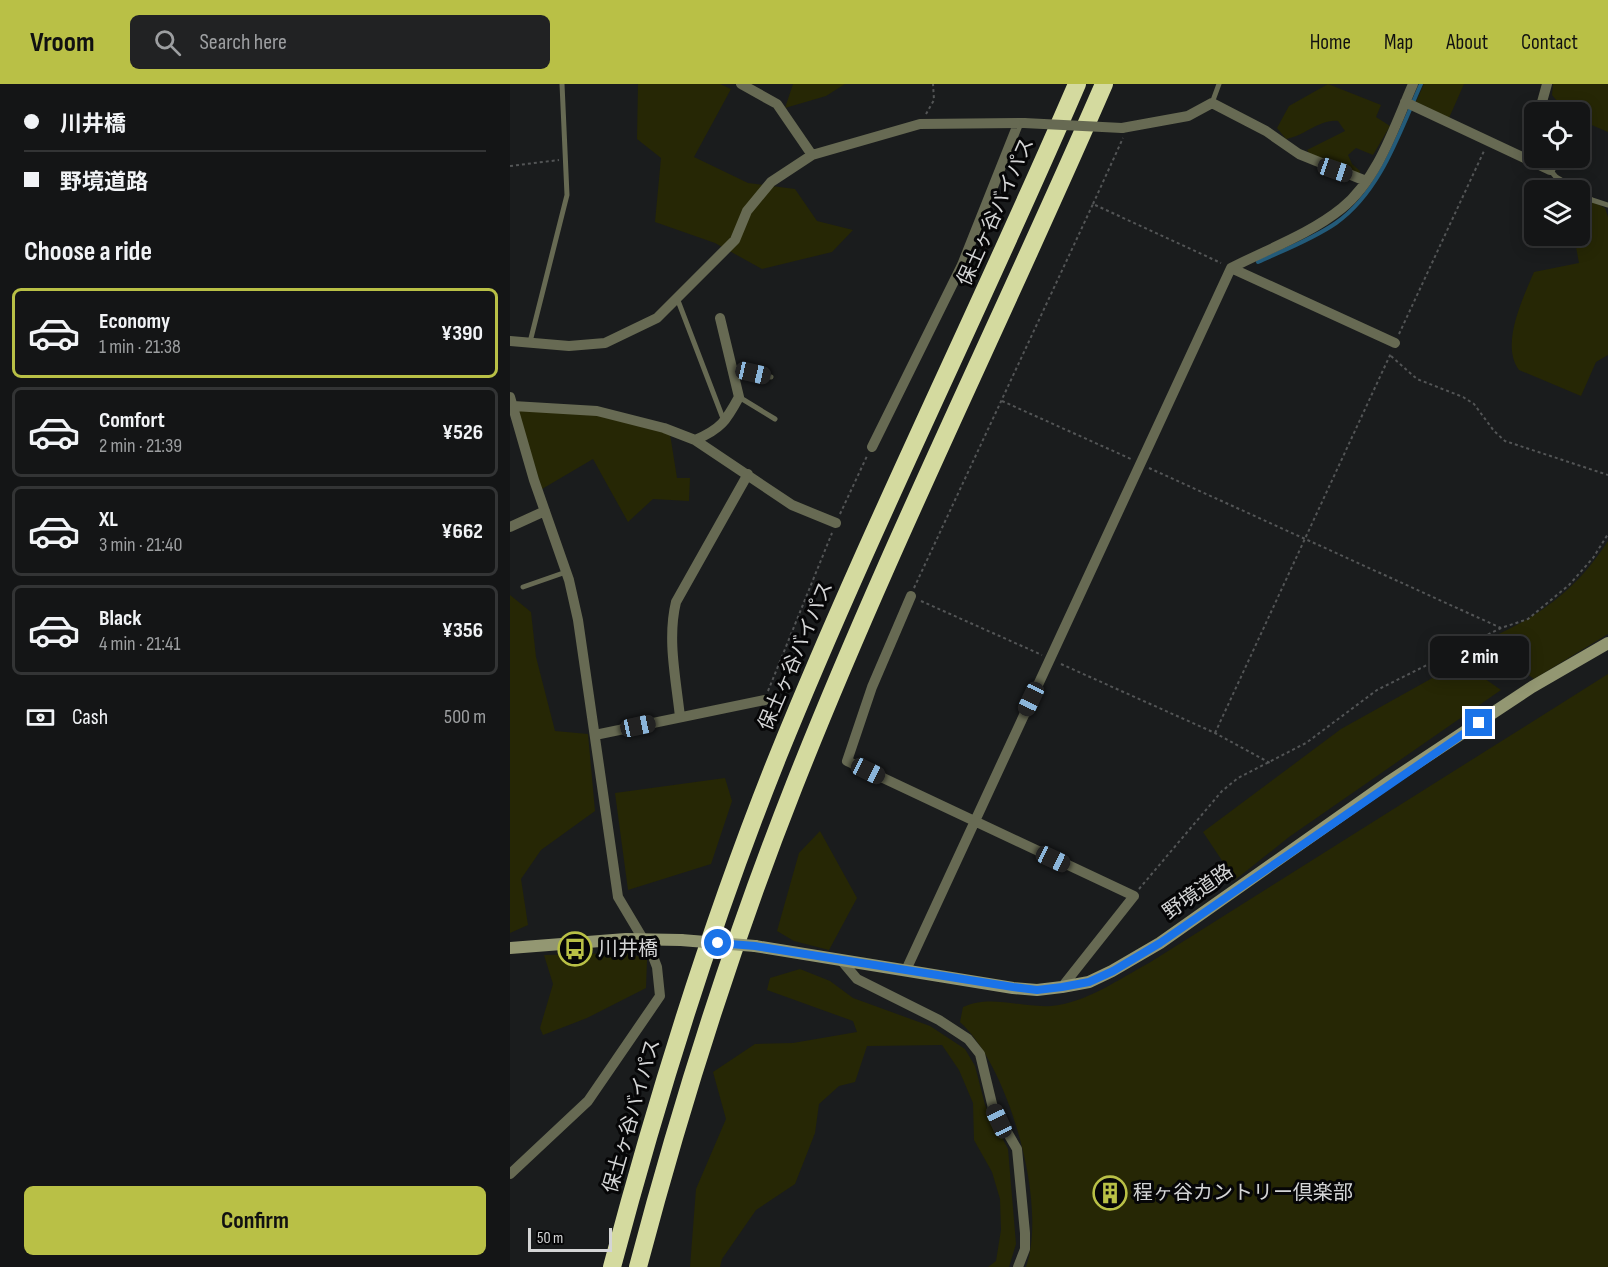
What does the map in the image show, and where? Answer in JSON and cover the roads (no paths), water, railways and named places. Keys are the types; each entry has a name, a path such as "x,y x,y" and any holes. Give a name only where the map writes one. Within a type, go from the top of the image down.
{"highway":[{"name":"保土ヶ谷バイパス","path":"612,1267 669,1063 716,921 778,758 852,581 1077,84"},
{"path":"638,1267 700,1052 744,919 794,787 869,605 1104,84"}],"street":[{"path":"741,84 777,104 812,155"},
{"path":"906,970 1232,268 1323,222 1344,207 1366,181 1413,84"},
{"path":"1542,102 1547,84"},
{"path":"1405,102 1550,170"},
{"path":"510,341 569,346 605,343 657,318 735,240 747,211 771,182 812,155 827,149 876,139 920,124 1021,123 1125,128 1188,116 1212,103 1266,131 1299,154 1366,181"},
{"path":"872,447 962,264 1021,123"},
{"path":"1232,268 1395,343"},
{"path":"695,440 710,434 725,423 739,397 735,369 720,318"},
{"path":"510,1174 588,1101 660,996 657,967 618,897 578,620 566,572 511,402 597,411 664,428 695,440 792,505 836,523"},
{"path":"680,717 672,636 672,620 676,602 748,474"},
{"path":"510,527 545,511"},
{"path":"910,596 872,687 847,761 1134,896 1062,987"},
{"name":"野境道路","path":"644,940 681,940 755,946 1037,990 1089,982 1160,943 1409,769 1532,687 1608,643"},
{"path":"595,735 765,700"},
{"path":"510,948 644,940"},
{"path":"841,960 857,979 939,1020 968,1039 981,1054 993,1108 1017,1149 1025,1233 1025,1249 1018,1267"}],"lane":[{"path":"530,343 567,195 562,84"},
{"path":"1212,103 1219,84"},
{"path":"1550,170 1561,180"},
{"path":"1590,199 1608,205"},
{"path":"677,298 725,423"},
{"path":"735,369 771,377"},
{"path":"739,397 775,419"},
{"path":"523,587 566,572"}],"waterway":[{"path":"1258,262 1318,234 1352,210 1377,178 1387,160 1421,84"}],"place":[{"name":"川井橋","path":"575,949"},
{"name":"程ヶ谷カントリー倶楽部","path":"1110,1193"}]}
